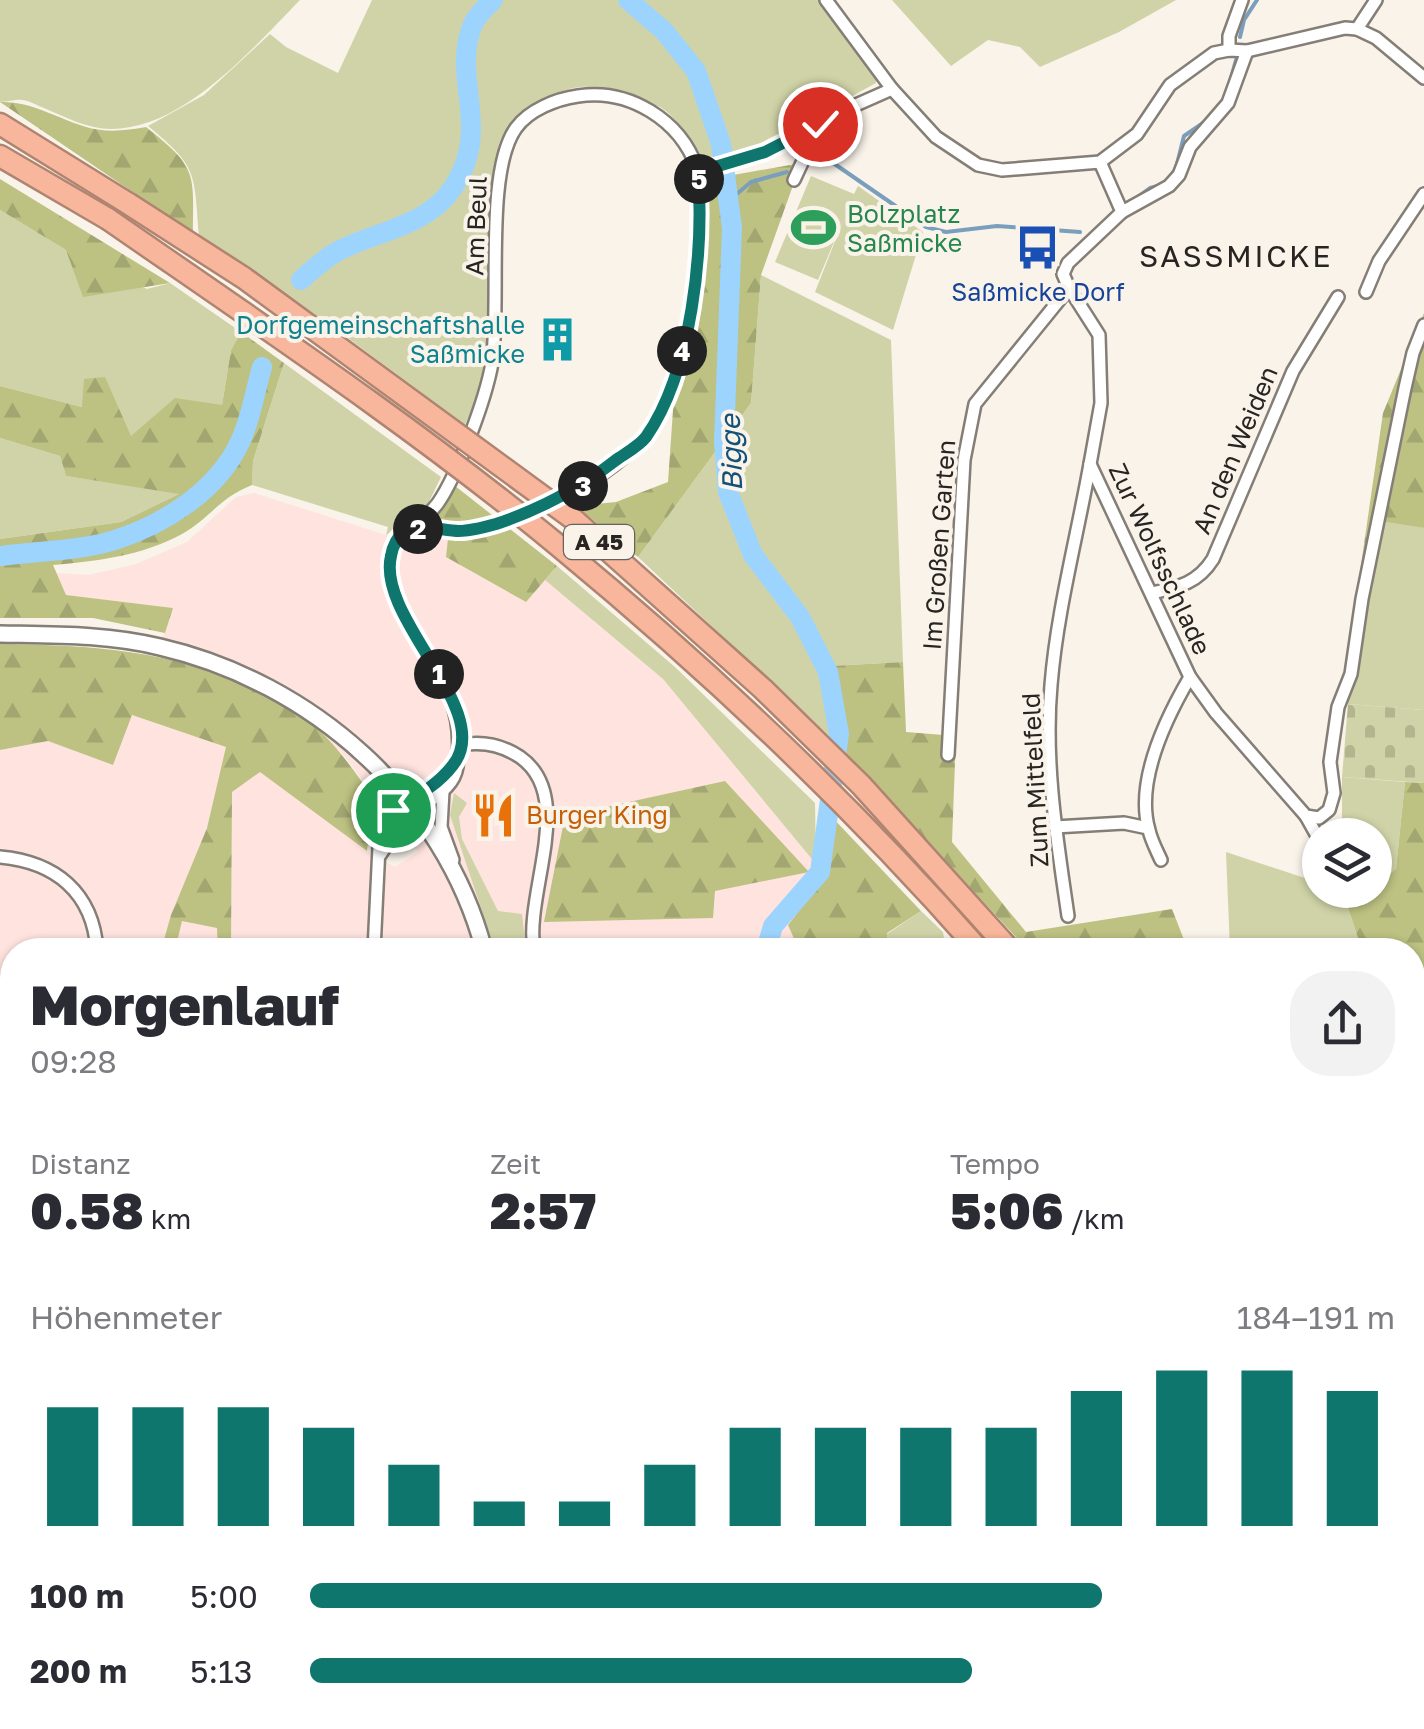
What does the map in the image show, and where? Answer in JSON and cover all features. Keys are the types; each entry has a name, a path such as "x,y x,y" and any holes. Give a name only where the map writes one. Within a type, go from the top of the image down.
{"highway":[{"name":"A 45","path":"0,124 244,278 572,518 861,784 999,938"},
{"name":"A 45","path":"0,156 108,219 358,395 559,546 750,714 848,807 968,938"}],"main road":[{"path":"0,634 116,639 161,647 267,686 313,711 378,768 411,807 459,878 480,938"}],"street":[{"path":"826,0 892,89 936,137 978,165 1002,170 1100,162 1136,134 1170,85 1214,54 1229,50 1247,51 1345,28 1357,29 1389,47 1424,78"},
{"path":"1229,50 1229,36 1242,0"},
{"path":"1357,29 1376,0"},
{"name":"Im Großen Garten","path":"948,755 964,460 975,404 1069,288 1063,274 1068,264 1122,212 1169,186 1179,175 1190,147 1228,103 1247,51"},
{"path":"698,172 765,152 892,89"},
{"name":"Am Beul","path":"579,96 616,98 660,115 676,133 698,172 702,224 678,377 644,440 578,489 533,510 460,532 414,528 401,534 437,504 486,397 496,320 498,193 505,148 518,124 551,103 579,96"},
{"path":"794,180 820,124"},
{"path":"1100,162 1122,212"},
{"path":"1366,292 1379,261 1424,194"},
{"name":"Zur Wolfsschlade","path":"1069,288 1099,335 1100,404 1090,464 1190,677 1216,713 1306,816"},
{"name":"An den Weiden","path":"1152,594 1185,586 1203,575 1293,372 1338,297"},
{"path":"1306,816 1319,818 1329,810 1334,793 1330,762 1338,707 1351,674 1362,599 1409,370 1424,325"},
{"name":"Zum Mittelfeld","path":"1068,916 1056,827 1050,690 1090,464"},
{"path":"380,826 386,814 444,791 457,772 461,744 460,726 448,692 399,608 391,585 390,556 401,534"},
{"path":"1162,860 1148,828 1152,758 1190,677"},
{"path":"461,744 503,747 525,760 540,780 547,802 546,834 532,938"},
{"path":"380,856 411,807 457,762"},
{"path":"375,938 380,856 378,768"},
{"path":"444,791 442,827 459,878"},
{"path":"1056,827 1124,823 1148,828"},
{"path":"0,857 30,861 55,872 78,894 92,922 95,938"}],"shaded area":[{"path":"254,493 386,535 448,538 446,557 525,602 545,580 663,679 826,876 788,925 794,938 231,938 232,792 260,771 367,851 395,867 418,852 341,752 238,680 157,655 173,608 66,595 56,573 89,575 136,564 187,542 236,497"},
{"path":"131,715 227,747 207,828 164,938 0,938 0,750 48,741 113,765"},
{"path":"181,920 218,928 218,938 177,938"}],"green space":[{"path":"0,0 300,0 239,62 190,101 165,116 111,129 85,125 24,100 0,102"},
{"path":"372,0 823,0 877,71 876,83 761,146 701,159 663,109 603,89 568,89 521,114 499,144 491,323 478,392 465,425 340,332 199,236 190,172 176,151 148,126 204,95 270,34 286,47 338,73"},
{"path":"892,0 1176,0 1119,32 1040,67 1020,47 988,40 951,66"},
{"path":"0,102 32,107 99,130 146,127 175,152 189,171 193,233"},
{"path":"801,163 761,275 751,403 638,557 576,506 616,502 668,482 674,396 684,377 709,223 705,180"},
{"path":"811,176 854,194 858,186 923,232 893,330 815,292 845,216 818,280 775,262"},
{"path":"0,179 170,283 83,297 66,250 0,210"},
{"path":"0,210 66,250 147,289 170,283 241,332 231,350 222,405 131,436 82,407 0,386"},
{"path":"761,275 891,340 903,662 831,666 831,738 638,557 751,403"},
{"path":"1424,313 1424,528 1381,521 1360,572 1383,413"},
{"path":"241,332 284,363 253,461 252,485 231,496 191,528 151,548 53,565 66,595 173,608 165,633 93,618 0,618 0,539 121,522 179,494 66,476 60,456 0,438 0,386 82,407 84,379 105,377 131,436 175,398 222,405 231,350"},
{"path":"284,363 441,477 425,510 386,535 388,527 252,485 253,461"},
{"path":"0,438 60,456 66,476 181,493 121,522 0,539"},
{"path":"450,482 557,566 526,602 446,557 449,529 432,520"},
{"path":"1381,520 1424,528 1424,710 1348,704"},
{"path":"557,566 675,667 815,803 816,864 663,679 545,580"},
{"path":"0,644 108,649 176,661 243,684 318,729 373,798 367,851 260,772 232,792 231,938 217,938 217,928 182,921 178,938 164,938 207,828 226,747 132,715 113,765 48,741 0,750"},
{"path":"903,662 906,732 956,736 952,842 1026,932 1172,909 1183,938 1017,938 831,738 831,666"},
{"path":"1348,704 1424,710 1424,783 1342,777"},
{"path":"1342,777 1405,782 1396,869 1392,873 1392,818 1342,818"},
{"path":"725,781 809,872 715,891 713,918 544,922 565,816"},
{"path":"1405,782 1424,783 1424,938 1358,938 1348,908 1392,908 1392,872 1396,869"},
{"path":"454,793 467,803 459,817 462,839 498,911 522,914 525,938 491,938 450,815"},
{"path":"830,815 921,911 887,933 887,938 794,938 788,925 826,876"},
{"path":"1226,852 1302,877 1302,908 1348,908 1358,938 1230,938"},
{"path":"921,911 943,932 944,938 887,938 887,934"}],"waterway":[{"name":"Bigge","path":"301,280 338,251 429,212 452,189 470,145 467,44 475,21 493,0"},
{"name":"Bigge","path":"628,0 664,31 696,71 721,144 732,228 724,442 728,492 753,555 800,617 828,672 839,734 820,872 773,926 770,938"},
{"path":"1240,37 1244,20 1257,0"},
{"path":"1228,89 1236,60"},
{"path":"1170,177 1184,136 1206,121"},
{"path":"815,160 823,156 926,227 946,232 997,226 1080,232"},
{"path":"727,195 738,193 751,182 787,172"},
{"path":"1132,201 1158,186"},
{"name":"Bigge","path":"0,556 102,544 153,525 188,503 218,475 240,442 262,367"}],"place":[{"name":"Bolzplatz Saßmicke","path":"814,228"},
{"name":"Saßmicke Dorf","path":"1038,248"},
{"name":"Dorfgemeinschaftshalle Saßmicke","path":"558,339"},
{"name":"Burger King","path":"493,815"}],"district":[{"name":"SASSMICKE","path":"1236,257"}],"route":[{"path":"393,810 435,785 457,762 461,744 456,708 399,608 391,585 390,556 399,536 414,528 460,532 533,510 578,489 644,440 678,377 702,224 698,172 765,152 820,124"}]}
